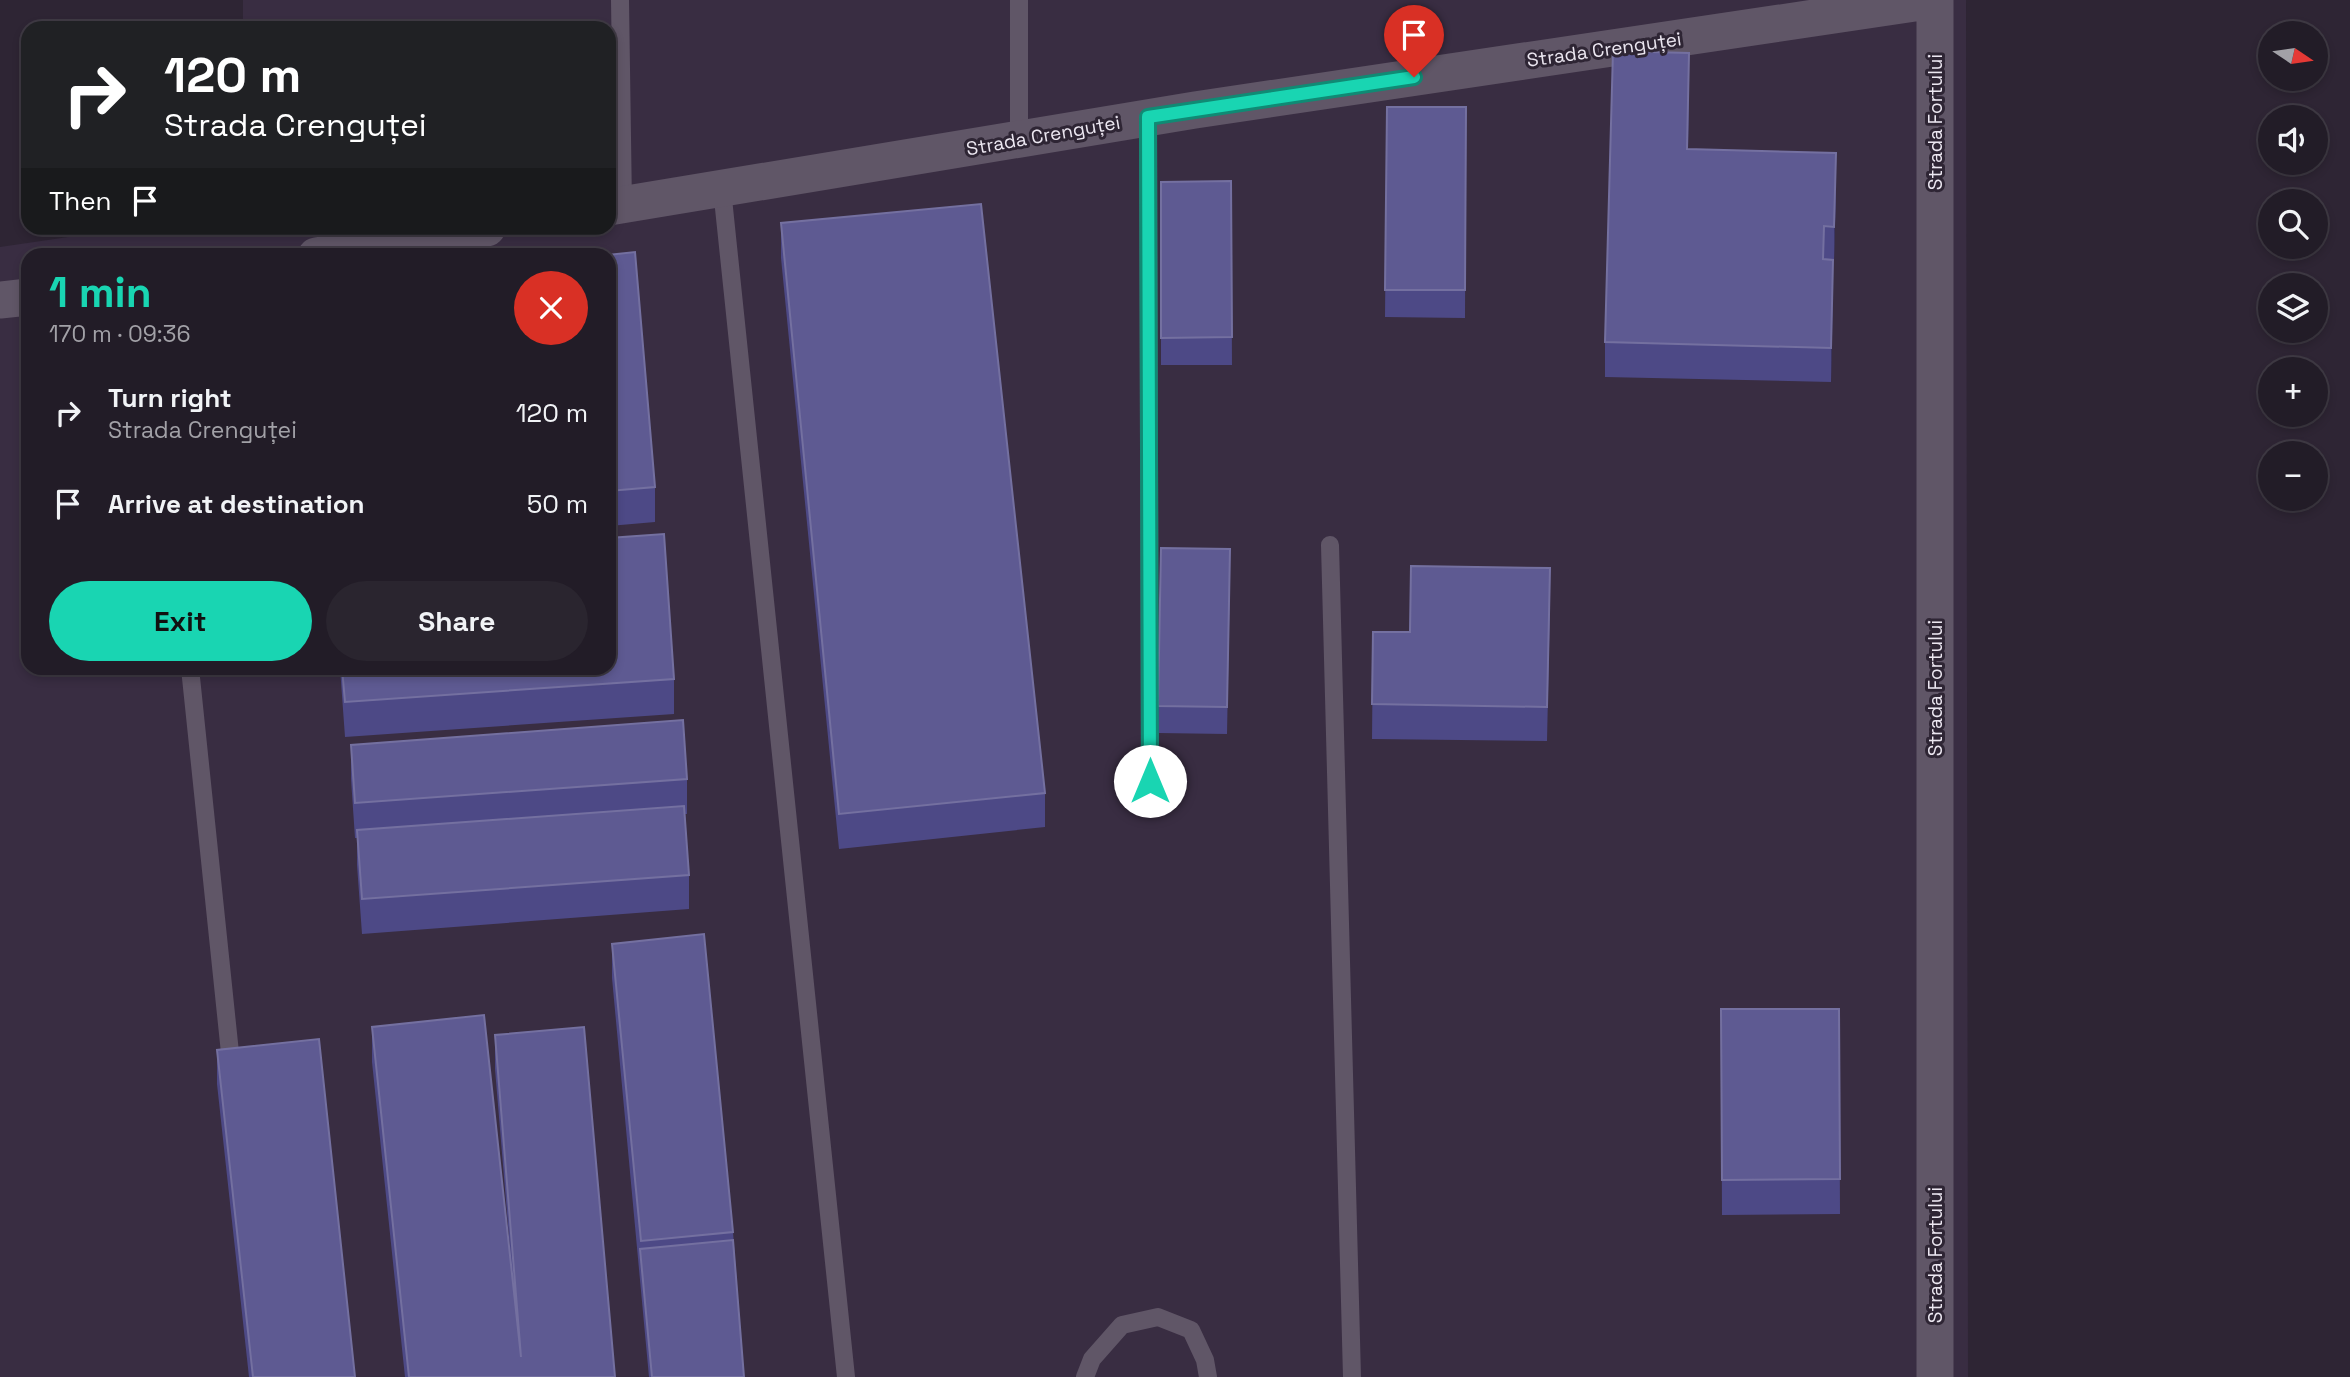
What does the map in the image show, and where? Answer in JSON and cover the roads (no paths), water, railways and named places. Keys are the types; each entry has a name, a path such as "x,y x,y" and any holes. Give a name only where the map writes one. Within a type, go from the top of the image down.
{"street":[{"name":"Strada Crenguței","path":"616,206 1148,117 1935,0"},
{"name":"Strada Fortului","path":"1935,0 1935,1377"},
{"path":"365,248 444,235"},
{"path":"0,300 21,298"}],"lane":[{"path":"616,206 620,0"},
{"path":"1019,0 1019,139"},
{"path":"1148,117 1150,781"},
{"path":"722,189 846,1377"},
{"path":"1330,545 1352,1377"},
{"path":"191,675 233,1085"},
{"path":"1084,1377 1092,1359 1122,1325 1158,1317 1191,1330 1205,1360 1208,1377"}]}
